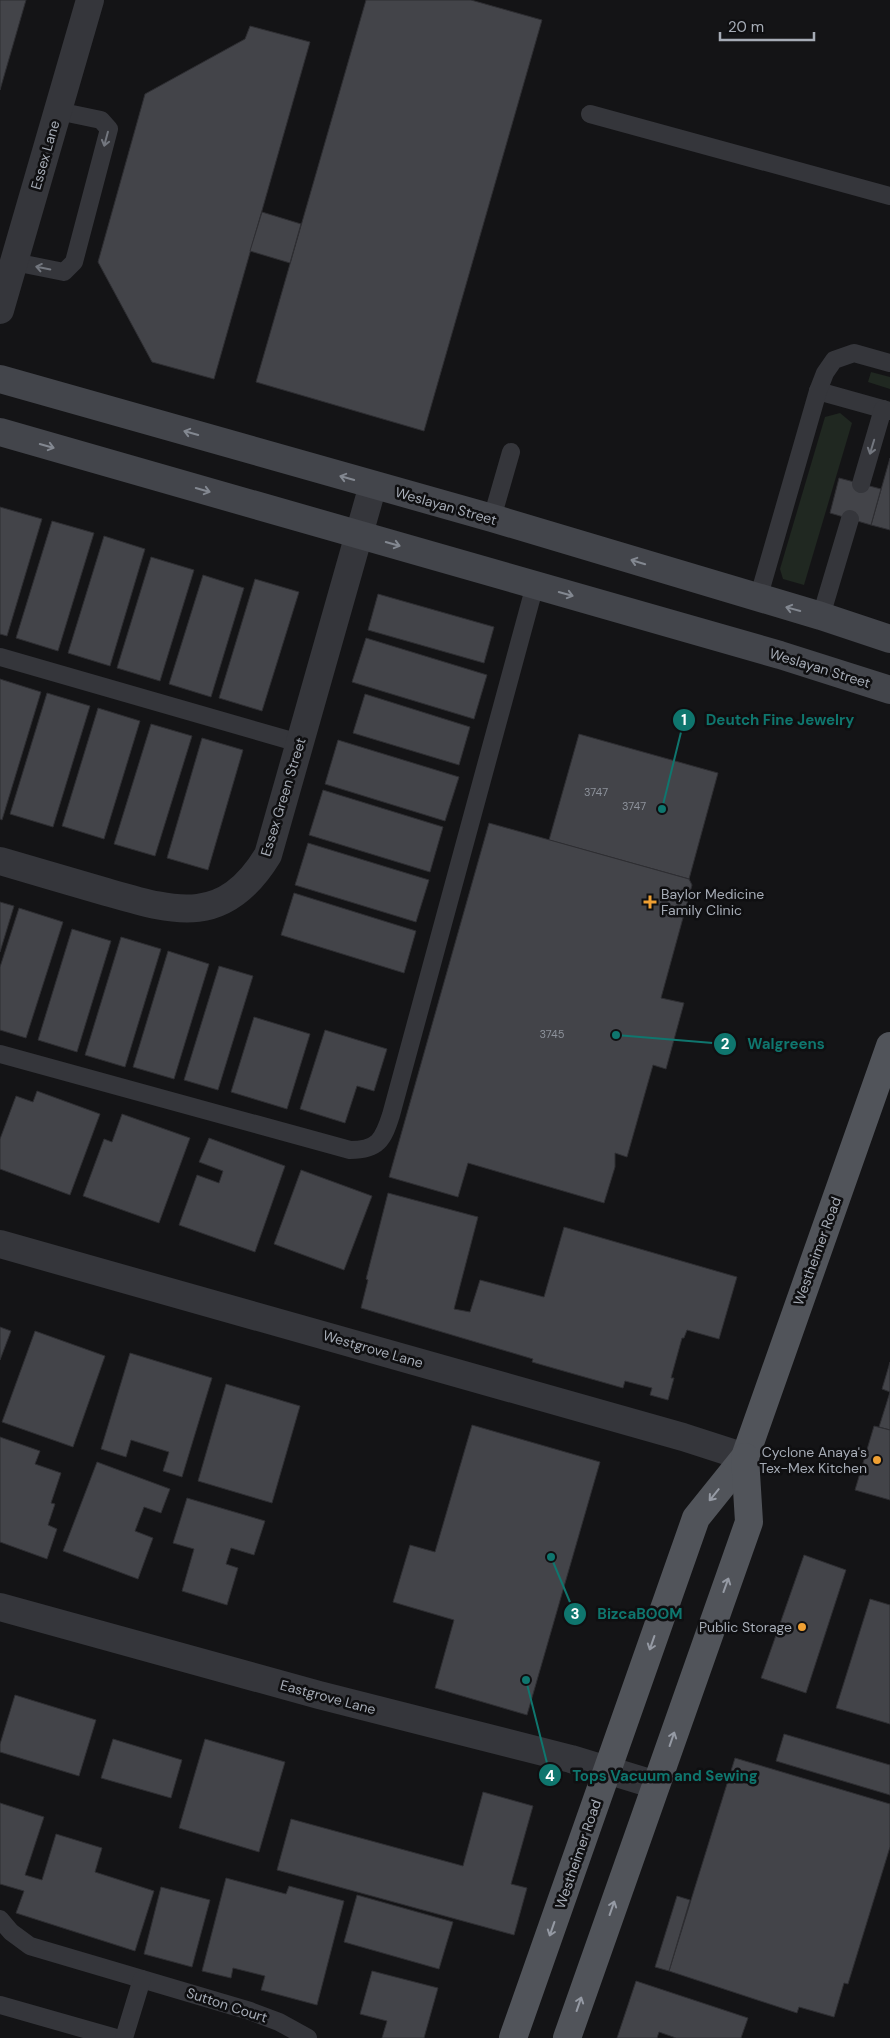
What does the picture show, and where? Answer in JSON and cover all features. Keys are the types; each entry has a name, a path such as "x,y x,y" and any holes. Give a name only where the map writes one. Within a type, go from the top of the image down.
{"main road":[{"name":"Weslayan Street","path":"0,378 492,518 758,599 821,616 890,639"},
{"name":"Weslayan Street","path":"0,432 780,655 890,690"},
{"name":"Westheimer Road","path":"514,2038 696,1518 745,1457 890,1046"},
{"name":"Westheimer Road","path":"567,2038 748,1522 745,1457"}],"street":[{"name":"Essex Lane","path":"0,310 90,0"},
{"name":"Essex Green Street","path":"0,861 157,906 186,910 211,905 229,898 244,887 258,872 268,855 373,485"},
{"name":"Westgrove Lane","path":"0,1244 674,1435 745,1457"},
{"name":"Eastgrove Lane","path":"0,1607 319,1696 571,1759 656,1785"}],"lane":[{"path":"14,262 64,272 74,262 109,129 101,120 58,111"},
{"path":"590,114 890,196"},
{"path":"758,599 818,391 825,373 834,360 854,353 890,363"},
{"path":"818,391 887,410 861,484"},
{"path":"492,518 511,452"},
{"path":"821,616 850,519"},
{"path":"0,1054 350,1150 365,1150 376,1145 385,1134 535,585"},
{"path":"0,657 299,743"},
{"name":"Sutton Court","path":"0,1919 11,1932 30,1946 250,2011 279,2022 308,2038"},
{"path":"124,2038 142,1979"},
{"path":"0,2005 116,2038"}],"shaded area":[{"path":"871,372 890,377 890,389 868,382"},
{"path":"840,413 852,423 804,585 783,579 780,569 825,417"}],"building":[{"path":"0,0 26,0 0,90"},
{"path":"366,0 471,0 542,20 424,431 256,382"},
{"path":"250,26 310,42 214,379 152,362 98,262 145,94 245,39"},
{"path":"262,212 301,224 290,263 250,251"},
{"path":"890,458 890,530 871,525"},
{"path":"839,478 881,489 871,525 830,513"},
{"path":"0,507 42,519 7,636 0,634"},
{"path":"52,521 94,533 58,651 16,638"},
{"path":"104,536 145,549 110,666 68,653"},
{"path":"151,557 194,570 160,681 117,668"},
{"path":"203,575 244,588 211,697 169,684"},
{"path":"255,579 299,592 262,711 219,698"},
{"path":"378,594 494,627 484,663 368,630"},
{"path":"366,638 487,675 474,719 352,682"},
{"path":"0,679 41,692 2,820 0,819"},
{"path":"47,693 90,706 53,827 10,814"},
{"path":"365,694 470,727 459,765 353,733"},
{"path":"98,708 140,721 104,839 62,826"},
{"path":"151,724 192,736 155,856 114,844"},
{"path":"579,734 718,773 689,879 549,840"},
{"path":"202,738 243,750 208,870 167,858"},
{"path":"338,740 459,777 445,821 325,784"},
{"path":"323,790 443,827 430,872 309,835"},
{"path":"489,823 689,879 692,885 661,998 684,1003 666,1069 653,1065 627,1157 615,1153 615,1167 604,1203 468,1163 458,1197 389,1177"},
{"path":"308,843 429,880 416,922 295,885"},
{"path":"294,893 416,931 404,973 281,935"},
{"path":"0,902 14,906 0,952"},
{"path":"19,908 63,922 26,1038 0,1030 0,967"},
{"path":"72,929 111,941 77,1052 38,1040"},
{"path":"121,937 161,949 125,1067 85,1055"},
{"path":"168,951 209,964 174,1079 133,1067"},
{"path":"219,966 253,976 218,1090 184,1080"},
{"path":"254,1017 310,1034 287,1109 231,1092"},
{"path":"325,1030 387,1049 374,1091 357,1086 345,1123 300,1109"},
{"path":"37,1091 100,1114 70,1195 0,1169 0,1139 16,1096 33,1102"},
{"path":"122,1114 190,1138 159,1223 83,1196 104,1139 112,1142"},
{"path":"209,1138 285,1166 255,1252 179,1225 197,1175 219,1183 223,1171 199,1162"},
{"path":"301,1170 372,1196 344,1270 274,1244"},
{"path":"388,1193 478,1217 454,1309 470,1312 480,1280 544,1297 564,1227 737,1277 719,1339 687,1330 684,1338 682,1338 671,1378 674,1378 668,1400 650,1395 652,1388 625,1381 623,1388 532,1362 533,1359 361,1308 368,1280 366,1279"},
{"path":"0,1327 11,1331 0,1360"},
{"path":"35,1331 105,1356 73,1447 2,1422"},
{"path":"130,1353 212,1378 182,1477 163,1471 169,1452 131,1440 126,1457 101,1449"},
{"path":"890,1362 890,1392 882,1389"},
{"path":"226,1384 300,1406 272,1503 198,1481"},
{"path":"890,1392 890,1430 879,1427"},
{"path":"472,1425 600,1462 527,1715 435,1688 454,1620 393,1602 410,1545 435,1552"},
{"name":"Cyclone Anaya's Tex-Mex Kitchen","path":"874,1426 890,1430 890,1500 855,1490"},
{"path":"0,1437 40,1451 35,1464 61,1473 51,1503 55,1504 48,1525 57,1529 47,1559 0,1542"},
{"path":"97,1462 170,1489 161,1513 144,1507 135,1531 153,1538 138,1579 63,1551"},
{"path":"187,1498 265,1521 254,1555 231,1548 226,1564 238,1568 227,1605 182,1591 194,1549 173,1543"},
{"path":"804,1555 846,1570 806,1693 761,1678"},
{"path":"870,1599 890,1605 890,1724 836,1708"},
{"path":"15,1695 96,1720 79,1776 0,1752 0,1744"},
{"path":"784,1734 890,1765 890,1795 776,1761"},
{"path":"113,1739 182,1760 171,1798 101,1778"},
{"path":"205,1739 285,1762 259,1852 179,1828"},
{"path":"735,1758 890,1804 890,1847 848,1984 844,1983 834,2017 799,2007 797,2013 669,1971"},
{"path":"483,1792 533,1806 511,1884 527,1888 514,1935 277,1870 291,1819 463,1866"},
{"path":"0,1803 44,1817 25,1875 42,1880 56,1834 102,1848 95,1872 154,1891 135,1951 16,1913 24,1891 0,1884"},
{"path":"226,1878 286,1894 289,1886 344,1901 317,2005 261,1990 265,1976 233,1968 231,1978 202,1971"},
{"path":"161,1887 210,1900 192,1967 144,1954"},
{"path":"357,1895 453,1922 439,1969 344,1942"},
{"path":"677,1896 690,1900 669,1971 655,1967"},
{"path":"372,1971 438,1988 424,2038 382,2038 387,2021 360,2014"},
{"path":"636,1981 748,2018 741,2038 676,2038 659,2032 657,2038 617,2038"}],"place":[{"name":"Deutch Fine Jewelry","path":"662,809"},
{"name":"Baylor Medicine Family Clinic","path":"650,902"},
{"name":"Walgreens","path":"616,1035"},
{"name":"Cyclone Anaya's Tex-Mex Kitchen","path":"877,1460"},
{"name":"BizcaBOOM","path":"551,1557"},
{"name":"Public Storage","path":"802,1627"},
{"name":"Tops Vacuum and Sewing","path":"526,1680"}]}
